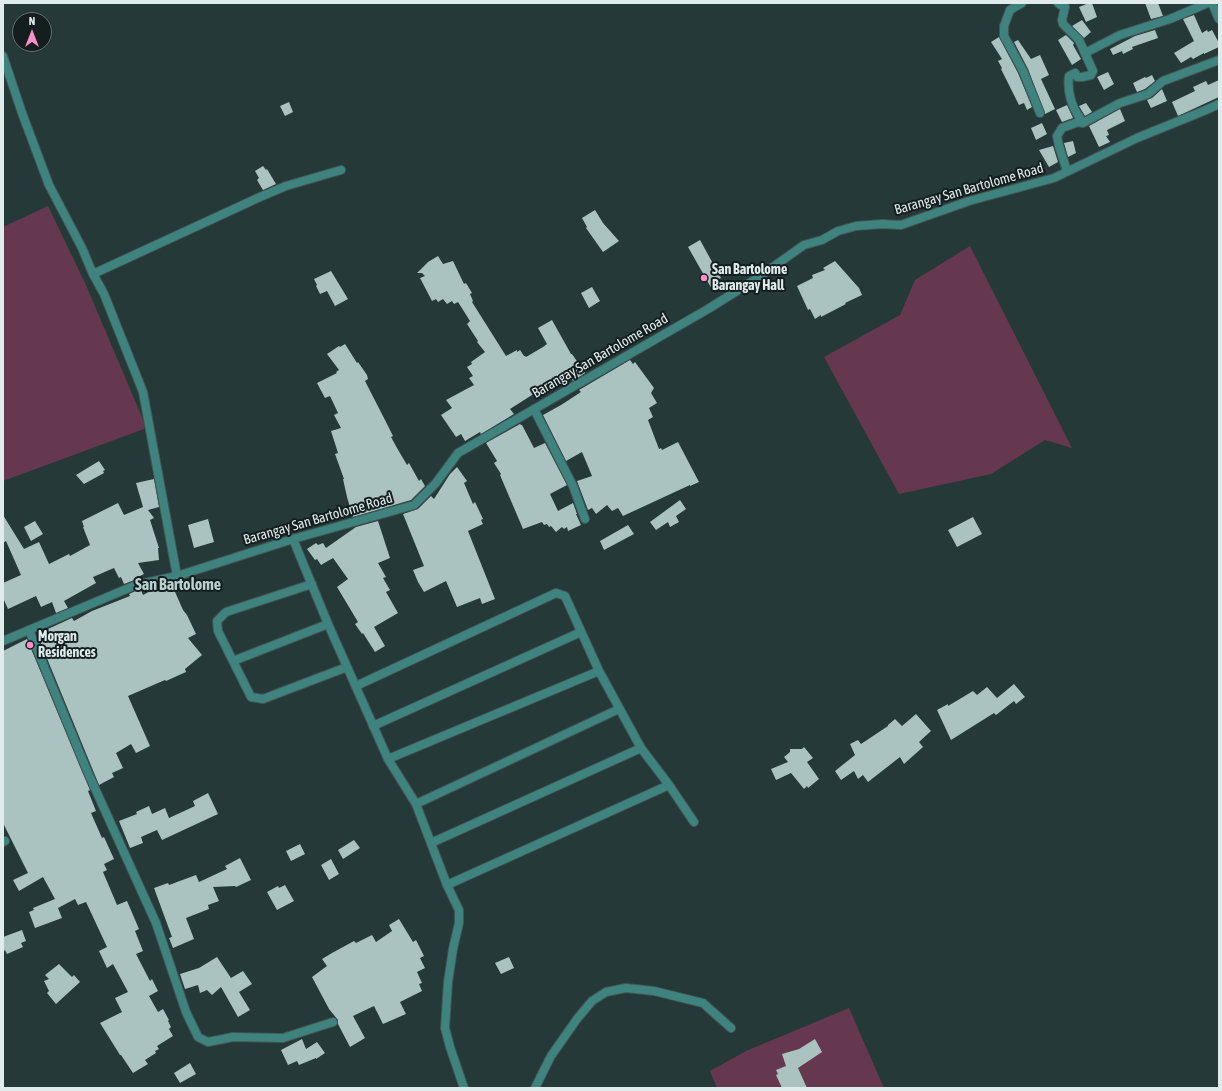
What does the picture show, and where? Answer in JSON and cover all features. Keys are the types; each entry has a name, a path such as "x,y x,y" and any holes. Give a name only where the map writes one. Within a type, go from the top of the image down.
{"street":[{"path":"1022,3 1010,10 1004,26 1004,36 1006,43 1023,71 1040,113"},
{"path":"1058,3 1065,7 1062,20 1063,24 1079,40 1093,71 1091,75 1082,77 1077,76 1075,73 1072,73 1069,76 1068,84 1070,97 1076,113 1080,118 1078,122"},
{"path":"1085,53 1120,35 1170,19 1208,3"},
{"path":"1212,3 1219,19"},
{"path":"3,56 22,113 49,185 104,294 144,392 177,576"},
{"path":"1068,171 1057,136 1062,128 1078,122 1083,123 1120,103 1148,94 1163,81 1219,60"},
{"name":"Barangay San Bartolome Road","path":"3,641 136,585 177,576 293,539 414,505 436,483 458,454 708,309 756,279 804,245 822,240 838,231 856,226 882,224 901,225 969,201 1054,178 1137,138 1219,104"},
{"path":"93,274 260,197 298,182 341,170"},
{"path":"534,409 573,486 585,519"},
{"path":"293,539 328,624 388,759 416,804 458,910 459,924 453,949 448,982 445,1028 464,1088"},
{"path":"312,584 226,612 217,621 218,631 251,697 263,698 347,667"},
{"path":"356,686 556,593 565,596 599,671 641,748 694,822"},
{"path":"233,661 328,624"},
{"path":"29,630 88,773 156,923 184,1005 198,1037 208,1042 233,1037 283,1038 333,1022"},
{"path":"373,726 581,632"},
{"path":"388,759 599,671"},
{"path":"416,804 619,709"},
{"path":"431,843 641,748"},
{"path":"447,885 668,785"},
{"path":"535,1088 551,1056 578,1019 592,1001 606,992 626,988 654,991 703,1003 731,1028"}],"shaded area":[{"path":"48,206 86,285 144,422 144,429 3,481 3,227"},
{"path":"970,246 1072,448 1045,440 991,474 899,494 824,357 900,315 915,280"},
{"path":"849,1008 884,1088 717,1088 710,1071 746,1051"}],"building":[{"path":"1092,3 1097,17 1086,22 1079,7"},
{"path":"1145,3 1158,3 1163,16 1151,19"},
{"path":"1194,15 1202,33 1207,30 1208,32 1212,30 1219,43 1219,47 1193,59 1191,57 1181,63 1174,53 1194,41 1183,19"},
{"path":"1082,20 1091,32 1084,38 1072,26"},
{"path":"1155,30 1158,38 1132,47 1133,49 1123,54 1122,51 1113,55 1110,49 1135,36"},
{"path":"1066,35 1074,43 1073,45 1081,59 1072,65 1058,40"},
{"path":"999,37 1018,73 1032,107 1027,110 1024,103 1019,105 1001,69 1002,68 998,61 1002,59 991,42"},
{"path":"1018,40 1031,59 1040,55 1049,75 1041,79 1055,109 1045,114 1028,69 1014,42"},
{"path":"1108,72 1114,84 1104,90 1097,77"},
{"path":"1152,75 1155,81 1145,89 1137,92 1133,83"},
{"path":"1219,80 1219,97 1178,116 1172,102 1195,91 1193,87 1206,81 1208,85"},
{"path":"1162,89 1167,101 1151,108 1147,100 1152,98"},
{"path":"289,102 293,112 285,116 280,106"},
{"path":"1086,103 1092,112 1085,116 1079,106"},
{"path":"1067,105 1073,118 1062,122 1056,110"},
{"path":"1120,109 1125,121 1107,130 1109,135 1106,136 1110,142 1099,147 1089,126"},
{"path":"1042,123 1047,134 1036,140 1031,128"},
{"path":"1073,141 1076,153 1068,157 1064,143"},
{"path":"1053,146 1058,162 1049,167 1039,150"},
{"path":"263,166 266,170 267,169 276,184 263,190 257,180 259,178 255,171"},
{"path":"595,210 603,223 619,241 603,252 586,228 587,227 582,218"},
{"path":"700,240 721,278 717,280 721,286 713,291 688,247"},
{"path":"438,256 443,264 453,261 464,284 466,283 472,293 470,294 473,301 472,302 506,356 520,350 526,357 547,344 538,328 552,320 571,354 585,373 573,381 569,374 543,388 510,409 514,414 481,434 480,432 465,441 461,434 456,437 441,415 452,408 446,400 474,385 469,378 473,376 467,367 472,364 471,362 485,352 477,342 478,341 467,324 470,321 458,302 454,304 452,301 447,304 443,299 438,302 436,299 432,301 420,278 425,276 422,273 417,273 428,262"},
{"path":"835,261 859,288 862,295 815,319 810,309 808,310 797,286 813,278 812,275 825,270 823,268"},
{"path":"331,271 348,299 335,306 327,291 320,294 314,279"},
{"path":"592,287 600,301 589,308 581,293"},
{"path":"345,344 357,363 358,362 367,375 368,379 365,381 393,436 391,437 397,448 407,465 409,463 419,481 421,479 425,486 411,500 353,517 347,497 344,479 335,454 338,453 331,431 341,428 334,415 338,413 330,396 325,398 317,383 337,373 336,372 339,370 327,354"},
{"path":"630,360 633,364 635,362 654,388 651,393 657,403 649,408 653,417 648,420 659,449 661,448 662,450 678,442 699,482 623,516 618,508 612,511 607,505 596,514 592,508 588,510 577,481 592,476 582,452 566,461 543,415 581,392 579,390"},
{"path":"520,424 522,425 534,448 545,443 567,485 550,494 558,511 573,503 581,525 568,531 567,527 564,529 562,527 556,532 551,526 549,527 547,524 544,525 542,522 523,529 500,475 501,474 494,463 497,461 486,443"},
{"path":"99,461 105,470 103,471 104,473 84,484 76,475"},
{"path":"457,467 467,481 464,483 473,504 475,502 483,519 481,520 483,524 468,531 495,599 482,604 480,598 457,607 446,581 424,592 418,582 413,570 424,566 403,514 418,509 431,496 434,499 450,474"},
{"path":"154,479 159,507 148,510 154,518 150,520 159,548 159,560 138,563 144,574 136,578 137,579 124,584 114,568 93,577 96,583 64,601 68,608 56,613 52,602 41,607 36,596 8,609 3,598 3,583 21,575 6,541 3,543 3,515 24,549 39,542 49,564 69,554 70,556 90,545 82,521 118,503 124,515 143,507 136,483"},
{"path":"680,500 686,509 676,516 679,522 670,527 668,522 656,530 650,522"},
{"path":"973,517 982,534 957,547 948,530"},
{"path":"208,519 214,542 194,548 188,525"},
{"path":"35,521 43,534 31,541 24,527"},
{"path":"378,521 390,558 378,563 386,577 383,578 390,590 386,592 398,613 374,627 385,646 375,652 363,633 362,634 355,624 358,622 337,587 348,579 333,558 321,565 317,559 315,560 307,549 316,543 318,545 323,543 326,548 356,527"},
{"path":"628,525 634,534 604,550 600,541"},
{"path":"172,585 196,634 188,638 202,655 185,669 186,672 128,696 150,746 136,753 131,744 116,753 123,768 112,773 114,777 99,785 37,634 72,618 74,621 92,611 130,596 129,594 138,590 141,590 143,595 156,588 157,591"},
{"path":"27,639 90,790 88,791 96,811 91,813 102,838 104,837 114,859 104,864 107,870 103,872 117,905 127,901 139,929 135,931 143,951 136,954 150,981 152,979 158,991 149,996 158,1012 163,1009 171,1027 169,1029 173,1036 157,1046 159,1049 155,1051 156,1053 145,1060 148,1064 133,1073 100,1023 122,1012 115,998 128,992 113,964 107,968 99,951 107,947 86,902 78,905 75,899 58,908 62,918 35,928 29,912 34,910 33,908 55,899 43,877 19,891 13,880 28,873 3,823 3,651"},
{"path":"1014,684 1025,697 1016,704 1014,701 996,715 994,713 951,740 937,710 948,704 948,706 973,691 977,695 987,687 997,698"},
{"path":"916,714 931,731 919,742 923,747 904,764 900,757 868,782 863,775 858,779 854,771 841,780 835,771 855,755 850,744 858,740 861,744 888,726 895,719 902,726"},
{"path":"804,747 813,758 807,762 819,779 808,788 807,786 804,789 791,773 776,780 771,769 788,762 784,757 790,752 790,749 802,749"},
{"path":"208,793 218,814 162,840 157,830 141,837 143,843 130,848 119,821 137,814 136,812 149,806 152,814 165,808 169,818 195,806 193,801"},
{"path":"354,840 360,848 343,859 338,850"},
{"path":"300,844 305,854 291,861 286,851"},
{"path":"240,858 251,880 236,887 213,887 219,901 208,905 209,909 186,918 194,939 173,948 169,938 172,937 154,888 168,883 169,885 196,875 199,882 227,869 225,866"},
{"path":"331,859 339,874 329,880 321,865"},
{"path":"285,885 294,901 277,910 267,892 278,886 279,888"},
{"path":"399,919 413,942 416,940 424,956 420,958 425,968 417,972 422,983 419,984 422,991 400,1002 406,1014 383,1024 374,1006 353,1016 365,1038 350,1047 338,1024 338,1020 329,1009 312,977 327,966 322,959 354,941 356,943 372,935 376,942 392,931 389,925"},
{"path":"22,930 26,941 21,943 23,947 7,954 5,950 3,952 3,937"},
{"path":"217,957 231,978 243,971 252,984 239,992 250,1010 238,1017 221,987 212,995 207,990 200,993 198,985 185,989 180,974 199,968"},
{"path":"509,957 514,968 501,974 495,963"},
{"path":"59,964 72,977 74,975 80,982 56,1004 47,993 49,991 44,981 49,979 45,975"},
{"path":"302,1039 306,1049 317,1042 325,1053 316,1059 299,1065 297,1061 288,1065 281,1050"},
{"path":"815,1039 822,1052 798,1068 807,1088 782,1088 776,1075 778,1074 776,1070 786,1066 782,1054 799,1049"},
{"path":"190,1063 196,1074 180,1083 174,1073"}],"place":[{"name":"San Bartolome Barangay Hall","path":"704,278"},
{"name":"Morgan Residences","path":"30,645"}],"district":[{"name":"San Bartolome","path":"178,585"}]}
